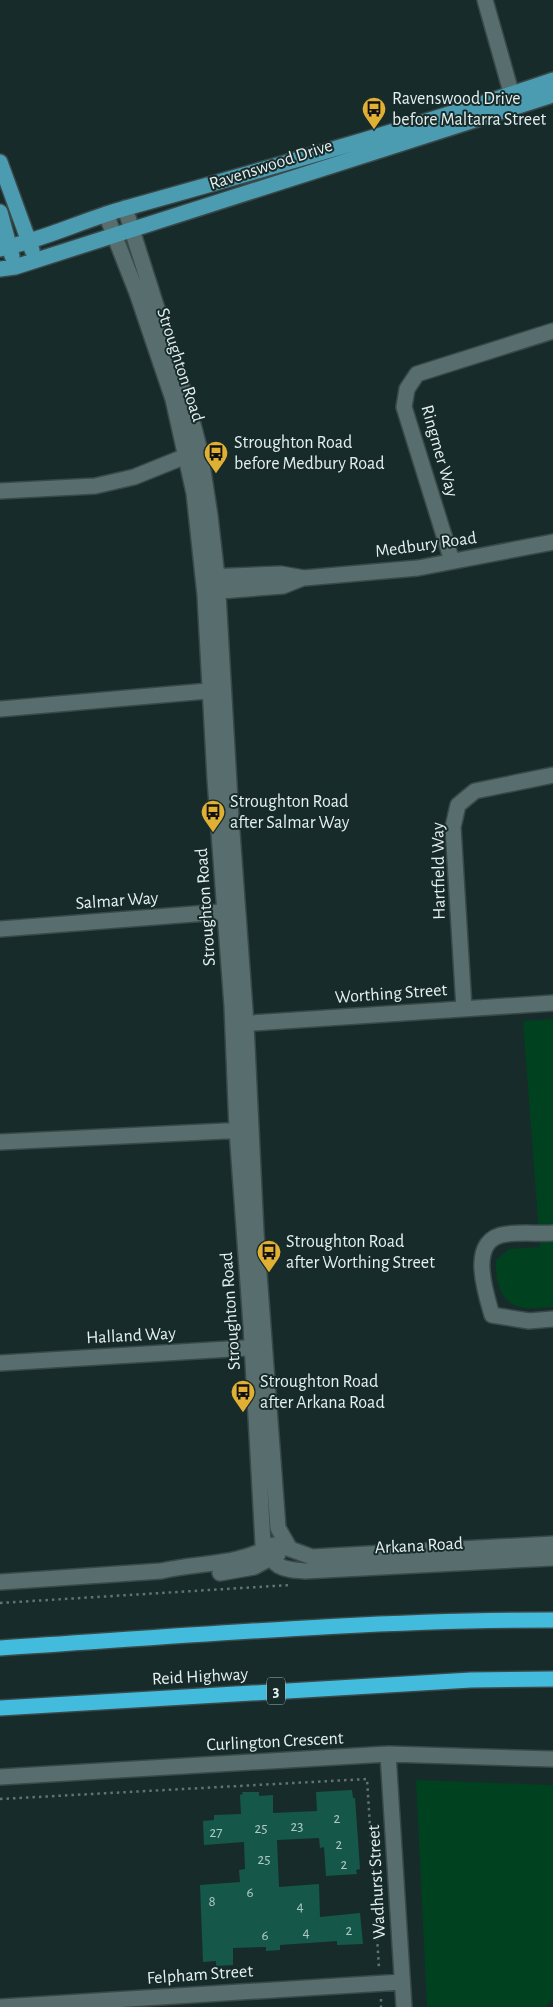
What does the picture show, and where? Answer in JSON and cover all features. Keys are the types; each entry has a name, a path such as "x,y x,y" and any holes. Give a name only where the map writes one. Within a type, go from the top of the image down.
{"highway":[{"path":"0,1648 360,1625 493,1620 553,1620"},
{"name":"Reid Highway","path":"0,1708 471,1680 553,1679"}],"main road":[{"name":"Ravenswood Drive","path":"0,269 36,260 115,235 514,100 553,80"},
{"name":"Ravenswood Drive","path":"5,248 28,242 125,208 514,100 553,94"},
{"path":"0,162 36,260"},
{"path":"0,212 5,248 15,266"}],"street":[{"path":"485,0 514,100"},
{"name":"Stroughton Road","path":"125,208 189,409 193,453"},
{"name":"Stroughton Road","path":"106,214 193,453 210,516 211,584 217,690 258,1347 262,1533 268,1554"},
{"name":"Ringmer Way","path":"452,561 404,407 407,388 418,374 553,331"},
{"path":"0,492 95,486 134,477 193,453"},
{"name":"Medbury Road","path":"211,584 281,574 304,578 418,568 553,542"},
{"path":"0,710 217,690"},
{"name":"Hartfield Way","path":"464,1008 453,827 458,805 476,791 553,775"},
{"name":"Salmar Way","path":"0,929 230,911"},
{"name":"Worthing Street","path":"239,1024 553,1003"},
{"path":"0,1142 244,1130"},
{"path":"553,1233 504,1234 489,1241 482,1253 482,1284 492,1315 529,1321 553,1319"},
{"name":"Stroughton Road","path":"258,1347 278,1528 285,1544"},
{"name":"Halland Way","path":"0,1363 258,1347"},
{"path":"0,1582 162,1571 179,1576 219,1573 254,1567 268,1554 285,1544"},
{"name":"Arkana Road","path":"285,1544 299,1554 312,1557 553,1544"},
{"name":"Arkana Road","path":"268,1554 277,1566 287,1570 305,1571 553,1558"},
{"name":"Curlington Crescent","path":"0,1778 388,1754 553,1759"},
{"name":"Wadhurst Street","path":"388,1754 404,2007"},
{"name":"Felpham Street","path":"0,2007 173,2001 402,1982"}],"path":[{"path":"0,1603 296,1585"},
{"path":"0,1799 367,1779 381,2007"}],"green space":[{"path":"553,1019 553,1307 525,1308 510,1302 501,1291 498,1284 496,1260 509,1249 540,1247 523,1021"},
{"path":"416,1780 553,1785 553,1999 546,2007 427,2007"}],"building":[{"path":"352,1790 353,1798 355,1798 360,1869 356,1870 357,1874 326,1876 324,1847 320,1848 319,1838 277,1840 279,1887 319,1884 320,1917 360,1913 363,1944 337,1945 337,1941 280,1945 280,1950 266,1951 266,1947 233,1948 233,1965 216,1966 216,1961 203,1962 200,1885 240,1882 239,1870 245,1869 244,1842 204,1845 203,1821 214,1820 214,1815 241,1814 240,1795 243,1794 242,1792 259,1792 259,1796 273,1795 273,1813 317,1811 316,1792"}],"place":[{"name":"Ravenswood Drive before Maltarra Street","path":"374,130"},
{"name":"Stroughton Road before Medbury Road","path":"216,474"},
{"name":"Stroughton Road after Salmar Way","path":"213,833"},
{"name":"Stroughton Road after Worthing Street","path":"269,1273"},
{"name":"Stroughton Road after Arkana Road","path":"243,1413"}]}
